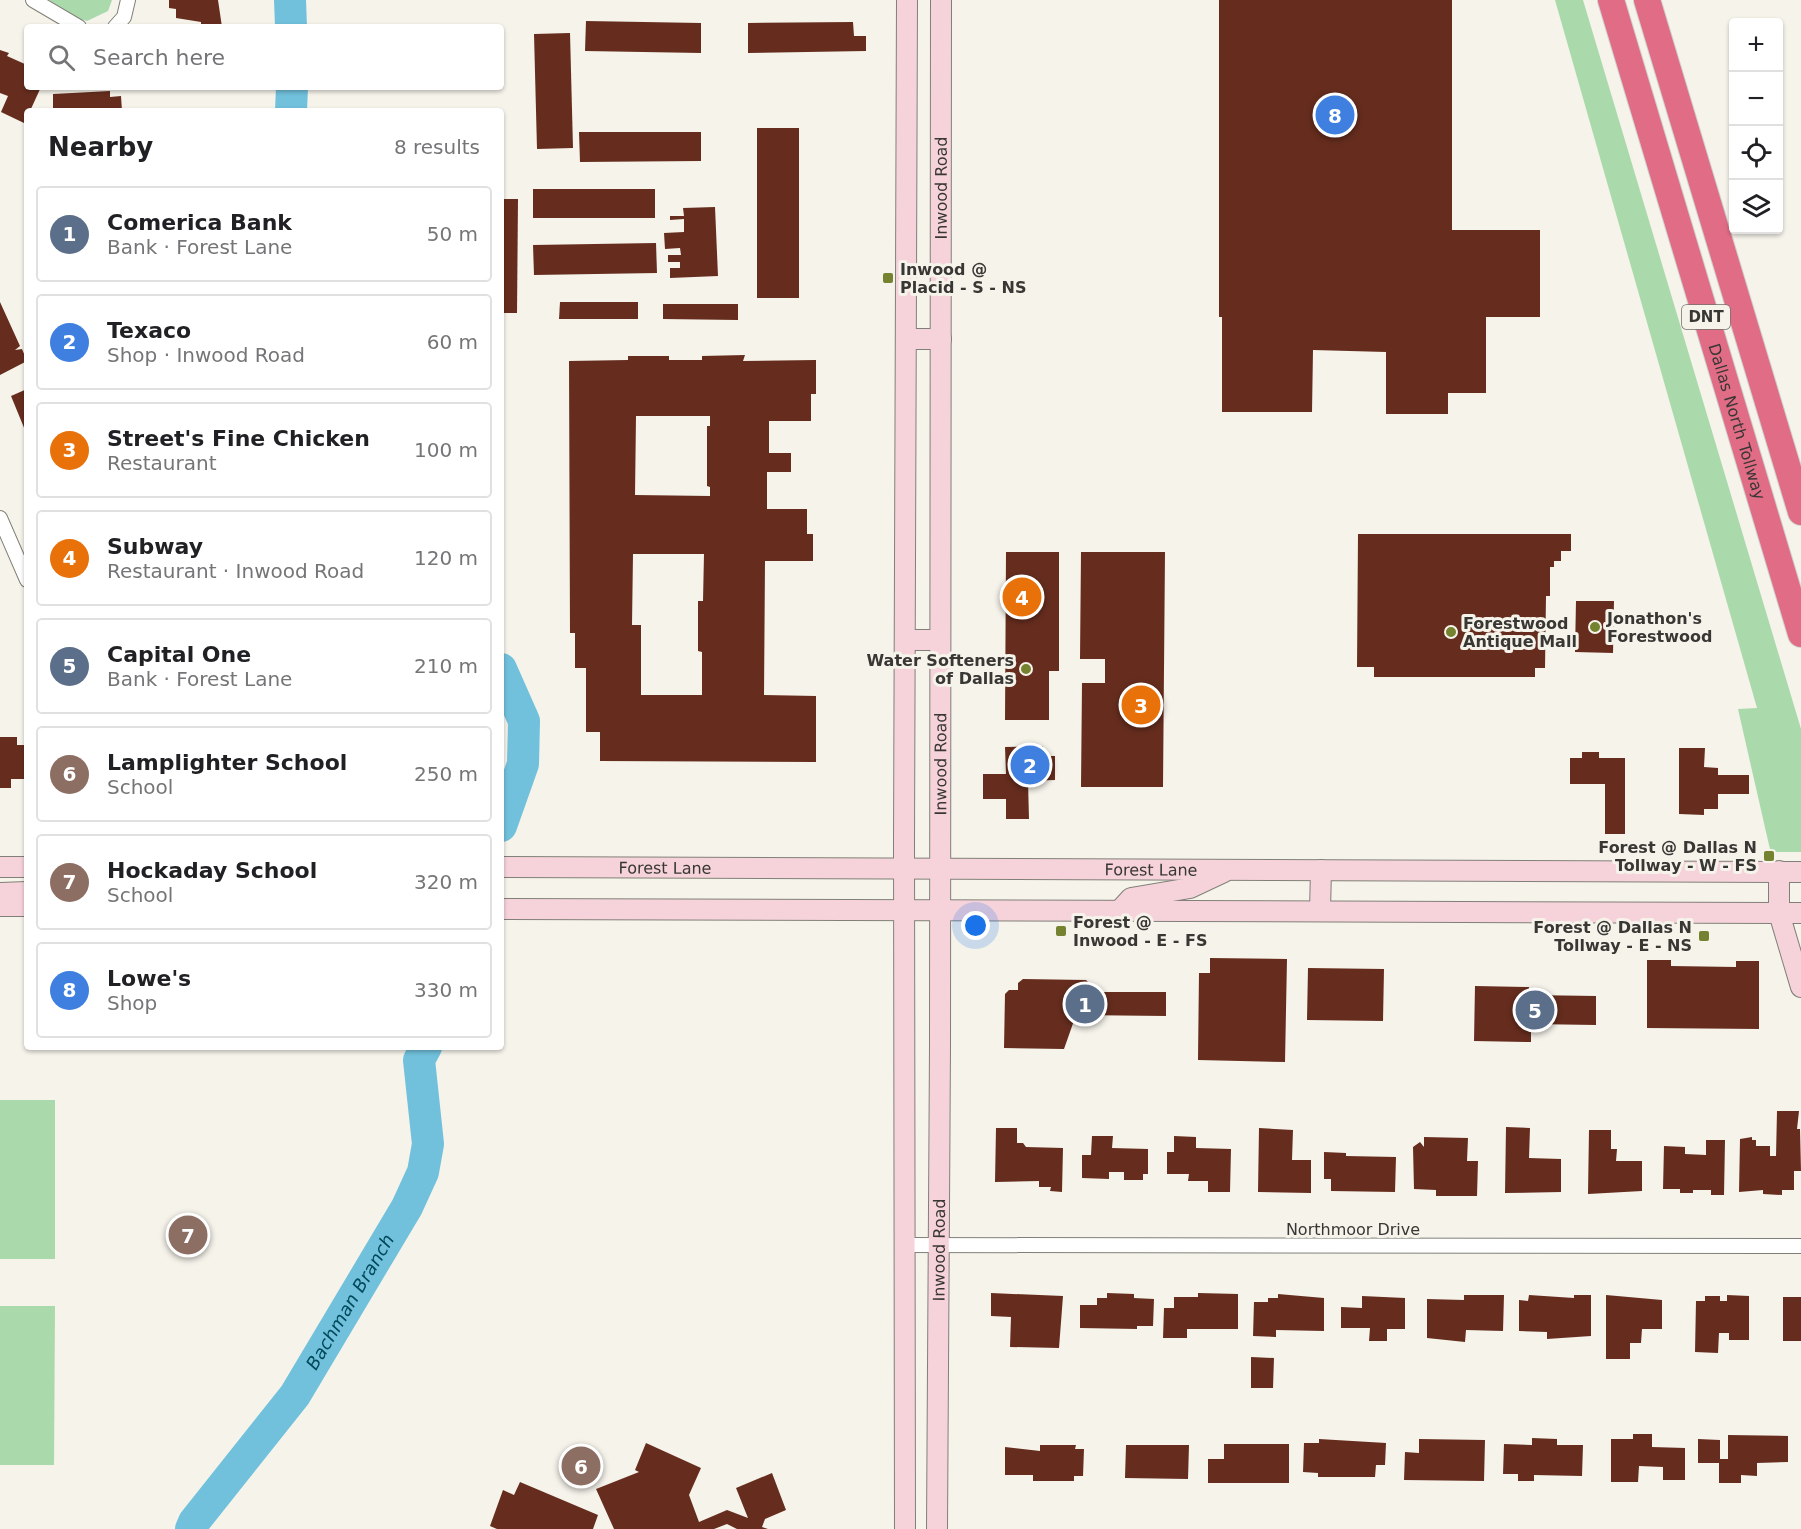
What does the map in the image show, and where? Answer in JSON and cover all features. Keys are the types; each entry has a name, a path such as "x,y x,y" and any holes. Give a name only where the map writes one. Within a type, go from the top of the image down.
{"highway":[{"name":"Dallas North Tollway","path":"1611,0 1801,634"},
{"name":"DNT","path":"1647,0 1801,512"}],"main road":[{"name":"Inwood Road","path":"905,1529 904,870 907,0"},
{"name":"Inwood Road","path":"936,1529 941,909 941,0"},
{"path":"907,92 941,94"},
{"path":"906,339 941,339"},
{"path":"905,640 940,640"},
{"path":"0,867 24,867"},
{"name":"Forest Lane","path":"504,867 1801,872"},
{"path":"1120,910 1131,898 1190,888 1229,869"},
{"path":"1320,911 1321,870"},
{"path":"1779,872 1779,913 1801,987"},
{"path":"0,892 24,892"},
{"path":"0,906 24,906"},
{"path":"504,909 1801,913"}],"street":[{"path":"33,0 74,24"},
{"path":"118,24 124,17 128,0"},
{"path":"0,518 4,532 24,574"},
{"name":"Northmoor Drive","path":"904,1245 1801,1246"}],"green space":[{"path":"49,0 112,0 108,11 87,21 70,16"},
{"path":"1555,0 1583,0 1801,729 1801,852 1771,852 1738,709 1757,708"},
{"path":"0,1100 55,1100 55,1259 0,1259"},
{"path":"0,1306 55,1306 54,1465 0,1465"}],"building":[{"path":"169,0 218,0 222,24 201,24 201,22 176,18 176,9 169,8"},
{"path":"1219,0 1452,0 1452,230 1540,230 1540,317 1486,317 1486,393 1448,393 1448,414 1386,414 1386,352 1313,350 1312,412 1222,412 1222,317 1219,317"},
{"path":"586,21 701,23 701,53 585,51"},
{"path":"853,22 854,36 866,36 866,51 748,53 748,23"},
{"path":"570,33 573,148 537,149 534,34"},
{"path":"0,50 9,53 7,56 24,64 24,90 40,90 31,108 24,108 24,123 1,112 8,96 0,93"},
{"path":"110,91 110,97 121,96 122,108 53,108 53,94"},
{"path":"757,128 799,128 799,298 757,298"},
{"path":"579,132 701,132 701,161 580,162"},
{"path":"533,189 655,189 655,218 533,218"},
{"path":"504,199 518,199 517,313 504,313"},
{"path":"715,207 718,276 670,278 670,268 680,268 680,262 668,262 668,255 681,255 680,248 665,249 664,233 684,232 684,219 670,220 670,216 684,216 683,208"},
{"path":"656,243 657,273 534,275 533,245"},
{"path":"0,302 20,346 15,350 22,349 24,363 0,375"},
{"path":"560,302 638,302 638,319 559,319"},
{"path":"663,304 738,304 738,320 663,319"},
{"path":"745,355 743,361 816,360 816,394 811,394 811,421 769,421 769,453 791,453 791,472 767,472 767,509 807,509 807,534 813,534 813,561 765,561 764,695 816,696 816,762 600,761 600,732 586,732 586,668 575,668 575,633 570,633 569,361 628,360 628,356 669,356 669,360 702,360 702,356","holes":["636,416 710,416 710,426 707,426 707,486 710,487 710,496 635,495","633,554 704,554 703,601 698,601 698,651 702,652 702,695 641,695 641,625 632,625"]},
{"path":"24,390 24,428 11,396"},
{"name":"Forestwood Antique Mall","path":"1358,534 1571,534 1571,551 1561,551 1561,561 1554,561 1554,567 1550,567 1550,596 1546,596 1545,668 1535,668 1535,677 1374,677 1374,667 1357,667"},
{"path":"1006,552 1059,552 1059,671 1049,671 1049,720 1005,720"},
{"path":"1081,552 1165,552 1163,787 1081,787 1082,683 1105,683 1105,659 1080,659"},
{"name":"Jonathon's Forestwood","path":"1576,601 1614,601 1613,653 1575,652"},
{"path":"0,737 17,737 17,745 24,745 24,779 11,779 11,788 0,788"},
{"path":"1043,746 1043,756 1055,756 1055,780 1028,781 1029,819 1006,819 1006,799 983,799 983,774 1006,774 1005,747"},
{"path":"1679,748 1705,748 1704,767 1718,768 1718,775 1749,775 1749,794 1718,794 1718,809 1704,809 1704,815 1679,814"},
{"path":"1582,752 1599,752 1599,758 1625,758 1625,834 1605,834 1605,784 1570,784 1570,758 1582,758"},
{"path":"1210,958 1287,959 1285,1062 1198,1060 1199,973 1210,973"},
{"path":"1647,960 1671,960 1671,966 1736,967 1736,961 1759,961 1759,1029 1647,1028"},
{"path":"1308,968 1384,969 1383,1021 1307,1020"},
{"path":"1023,979 1086,980 1098,992 1166,992 1166,1016 1076,1015 1064,1049 1004,1048 1005,994 1009,990 1018,990 1018,983"},
{"path":"1475,986 1529,987 1529,995 1596,996 1596,1025 1531,1024 1531,1042 1474,1041"},
{"path":"1777,1111 1799,1111 1797,1129 1800,1129 1801,1171 1794,1171 1794,1190 1782,1190 1782,1195 1763,1194 1763,1190 1739,1192 1740,1139 1752,1137 1752,1140 1756,1140 1756,1146 1770,1146 1770,1156 1776,1156"},
{"path":"1506,1127 1530,1128 1529,1158 1561,1159 1561,1192 1505,1193"},
{"path":"996,1128 1017,1128 1017,1143 1023,1143 1026,1147 1063,1148 1062,1192 1050,1191 1051,1187 1039,1187 1039,1181 995,1182"},
{"path":"1259,1128 1293,1130 1292,1160 1311,1160 1311,1193 1258,1192"},
{"path":"1589,1130 1611,1130 1611,1149 1617,1149 1616,1161 1642,1161 1642,1191 1588,1194"},
{"path":"1092,1136 1113,1136 1112,1148 1148,1149 1148,1174 1143,1174 1143,1180 1124,1180 1124,1172 1109,1172 1109,1179 1082,1178 1082,1155 1091,1155"},
{"path":"1174,1136 1196,1137 1196,1148 1231,1149 1230,1192 1208,1192 1208,1181 1188,1181 1189,1174 1167,1174 1167,1152 1174,1152"},
{"path":"1424,1137 1468,1138 1467,1161 1478,1161 1477,1196 1436,1196 1436,1190 1414,1189 1413,1147 1420,1142 1424,1147"},
{"path":"1706,1140 1725,1140 1724,1195 1711,1195 1711,1190 1680,1193 1680,1189 1663,1189 1664,1146 1685,1147 1685,1154 1706,1155"},
{"path":"1324,1152 1346,1153 1346,1156 1396,1157 1395,1192 1331,1191 1331,1179 1324,1179"},
{"path":"991,1293 1063,1296 1059,1348 1010,1347 1011,1317 991,1316"},
{"path":"1107,1293 1134,1294 1134,1298 1154,1299 1153,1326 1137,1326 1137,1329 1080,1328 1080,1305 1097,1305 1097,1298 1107,1298"},
{"path":"1198,1293 1238,1294 1238,1329 1187,1329 1187,1338 1163,1338 1164,1308 1174,1308 1174,1297 1198,1297"},
{"path":"1278,1294 1324,1298 1324,1331 1276,1330 1276,1337 1253,1336 1254,1302 1268,1302 1268,1298 1278,1298"},
{"path":"1464,1295 1504,1295 1503,1331 1466,1330 1465,1342 1427,1338 1427,1299 1464,1300"},
{"path":"1529,1295 1574,1298 1574,1295 1591,1295 1591,1336 1547,1339 1547,1332 1519,1331 1519,1300 1528,1301"},
{"path":"1606,1295 1662,1300 1662,1329 1642,1329 1641,1343 1630,1343 1630,1359 1606,1359"},
{"path":"1727,1295 1749,1296 1749,1340 1729,1340 1729,1333 1719,1333 1718,1353 1695,1352 1696,1301 1705,1301 1705,1296 1720,1296 1720,1301 1727,1301"},
{"path":"1362,1296 1405,1298 1405,1329 1387,1329 1387,1341 1369,1341 1370,1328 1341,1328 1341,1307 1362,1308"},
{"path":"1783,1297 1801,1297 1801,1341 1783,1341"},
{"path":"1251,1357 1274,1358 1273,1388 1251,1388"},
{"path":"1633,1434 1652,1434 1652,1447 1685,1448 1685,1480 1663,1480 1663,1467 1639,1466 1638,1482 1611,1482 1611,1439 1633,1439"},
{"path":"1728,1435 1788,1436 1788,1462 1757,1463 1757,1476 1741,1475 1741,1483 1719,1483 1719,1463 1698,1463 1698,1439 1720,1440 1720,1459 1728,1459"},
{"path":"1532,1438 1557,1439 1557,1445 1583,1445 1582,1476 1534,1475 1534,1481 1518,1481 1518,1474 1503,1474 1504,1444 1532,1445"},
{"path":"1319,1439 1386,1443 1385,1465 1376,1465 1375,1477 1318,1477 1318,1473 1303,1472 1304,1443 1319,1443"},
{"path":"1419,1439 1485,1440 1484,1481 1404,1480 1405,1452 1419,1453"},
{"path":"646,1443 701,1468 689,1495 699,1522 727,1510 748,1518 736,1488 772,1473 786,1510 765,1519 762,1527 768,1529 737,1529 727,1524 714,1529 614,1529 596,1489 639,1472 635,1470"},
{"path":"1224,1444 1289,1444 1289,1483 1208,1483 1208,1459 1224,1459"},
{"path":"1040,1445 1076,1445 1075,1449 1084,1449 1083,1476 1074,1476 1074,1481 1033,1481 1033,1475 1005,1475 1005,1447 1040,1451"},
{"path":"1126,1445 1189,1445 1188,1479 1125,1478"},
{"path":"520,1482 598,1515 593,1529 497,1529 490,1526 503,1490 514,1495"}],"waterway":[{"name":"Bachman Branch","path":"290,0 291,24"},
{"name":"Bachman Branch","path":"291,108 292,90"},
{"name":"Bachman Branch","path":"504,676 524,721 523,764 504,818"},
{"name":"Bachman Branch","path":"191,1529 194,1522 295,1395 407,1207 423,1172 428,1144 419,1060 424,1050"}],"place":[{"name":"Lowe's","path":"1335,115"},
{"name":"Inwood @ Placid - S - NS","path":"888,278"},
{"name":"Subway","path":"1022,597"},
{"name":"Jonathon's Forestwood","path":"1595,627"},
{"name":"Forestwood Antique Mall","path":"1451,632"},
{"name":"Water Softeners of Dallas","path":"1026,669"},
{"name":"Street's Fine Chicken","path":"1141,705"},
{"name":"Texaco","path":"1030,765"},
{"name":"Forest @ Dallas N Tollway - W - FS","path":"1769,856"},
{"name":"Forest @ Inwood - E - FS","path":"1061,931"},
{"name":"Forest @ Dallas N Tollway - E - NS","path":"1704,936"},
{"name":"Comerica Bank","path":"1085,1004"},
{"name":"Capital One","path":"1535,1010"},
{"name":"Hockaday School","path":"188,1235"},
{"name":"Lamplighter School","path":"581,1466"}]}
